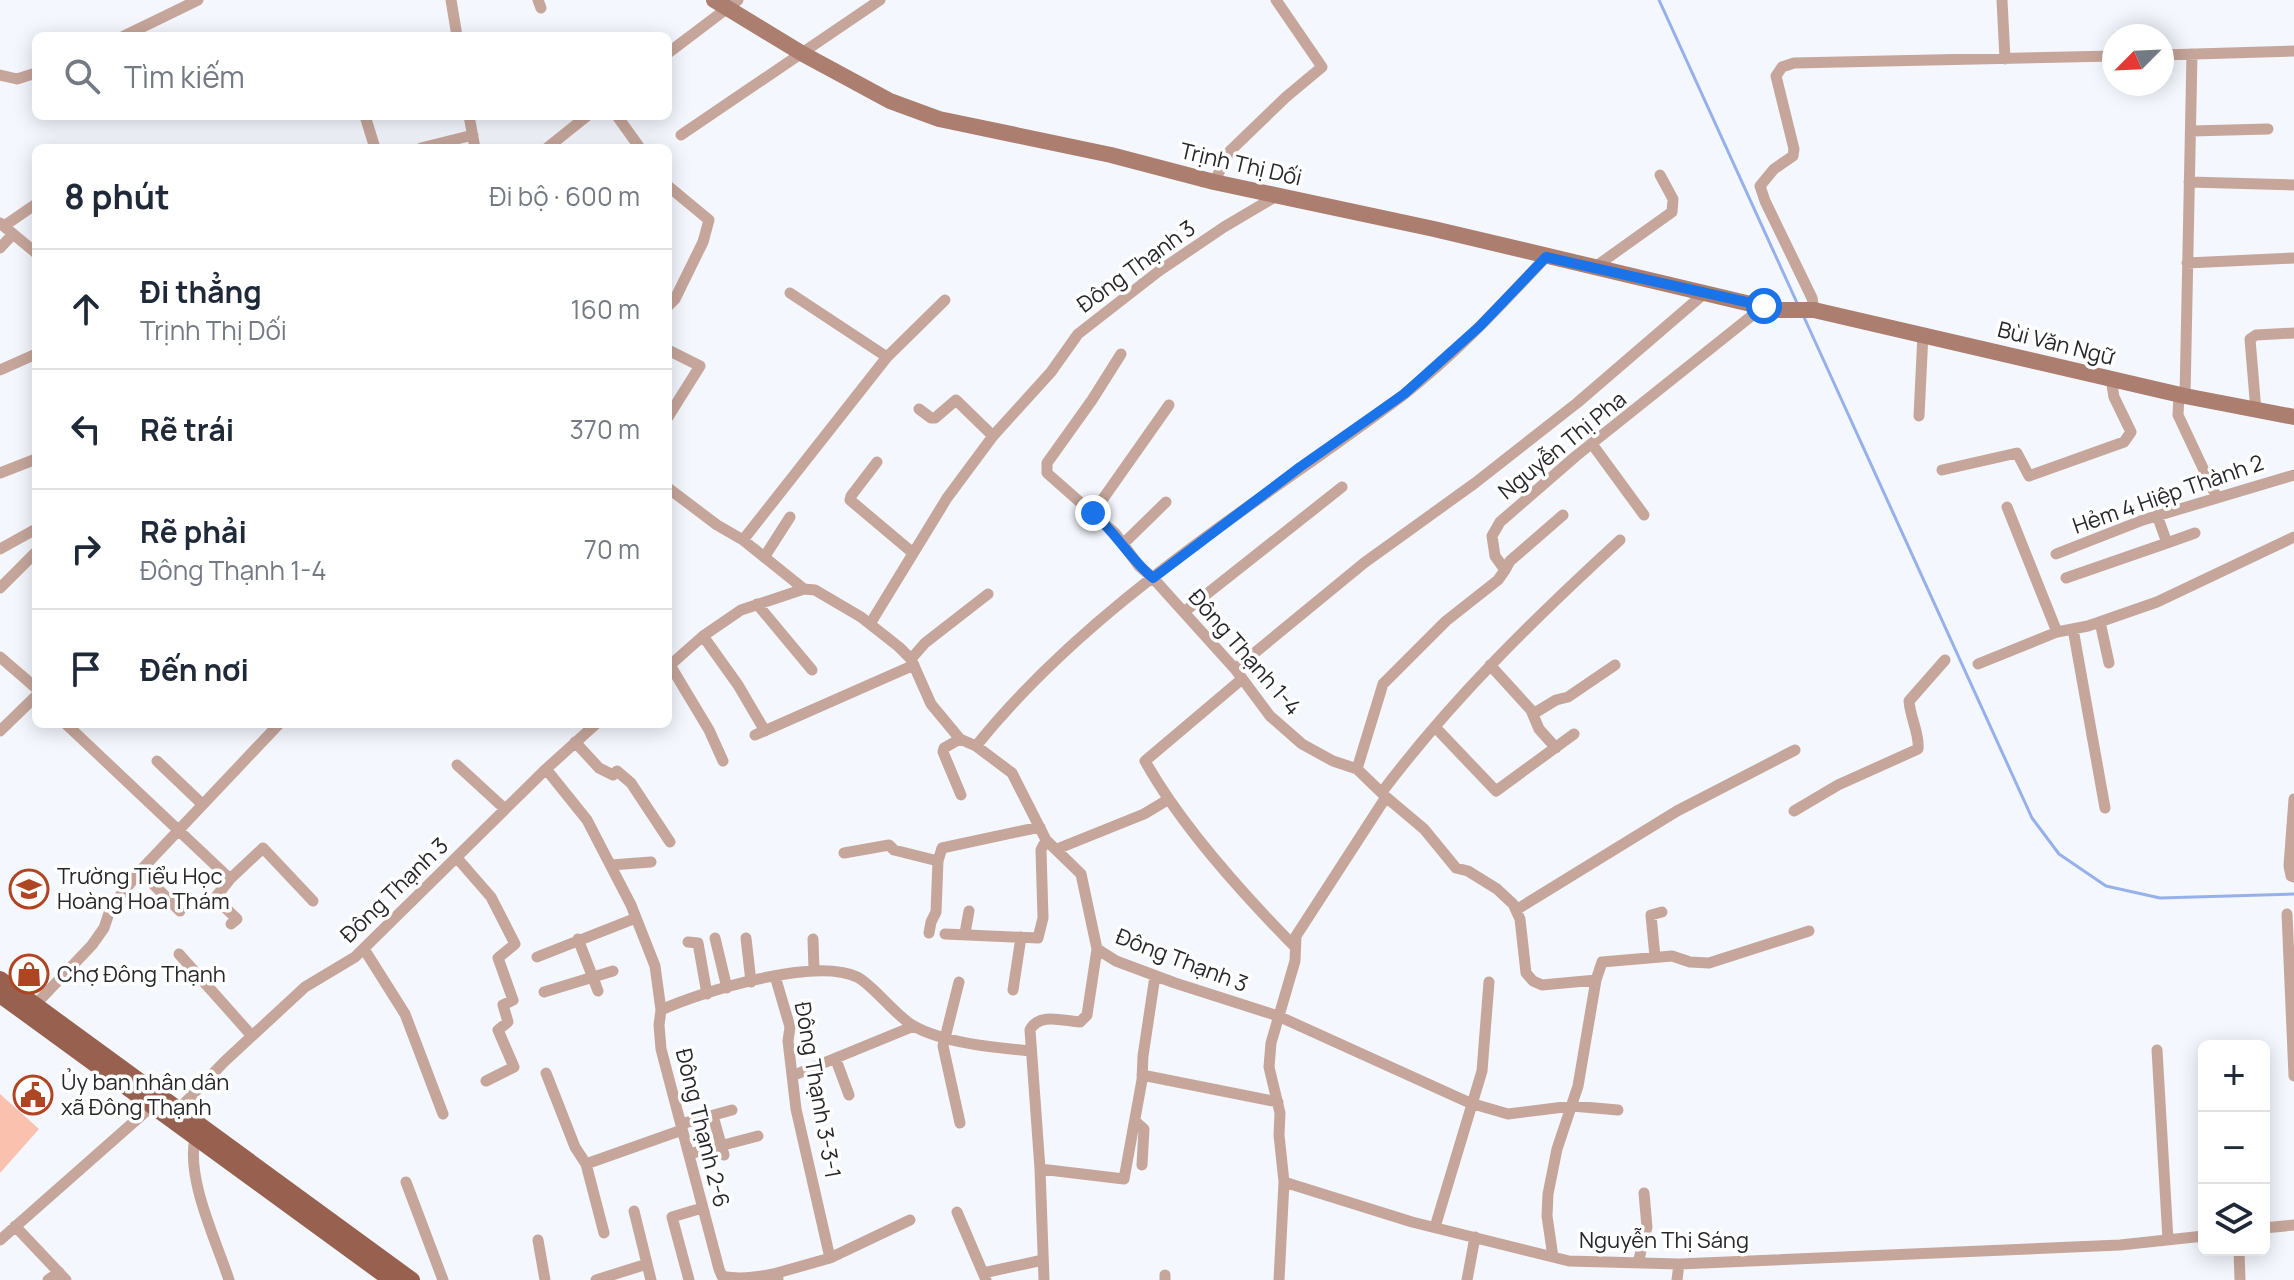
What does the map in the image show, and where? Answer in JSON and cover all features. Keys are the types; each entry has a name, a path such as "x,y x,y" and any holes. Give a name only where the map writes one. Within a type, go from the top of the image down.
{"main road":[{"name":"Trịnh Thị Dối","path":"726,2 803,54 890,101 920,114 962,126 1111,155 1214,182 1421,226 1782,310 1811,309"},
{"name":"Bùi Văn Ngữ","path":"1811,309 2182,395 2294,417"},
{"path":"0,979 176,1116 412,1280"},
{"path":"0,995 152,1106 176,1116 195,1138 379,1277"}],"street":[{"path":"132,32 198,0"},
{"path":"451,0 456,32"},
{"path":"681,135 880,0"},
{"path":"1214,182 1230,151 1322,67 1276,0"},
{"path":"2002,0 2005,59"},
{"path":"672,49 726,2"},
{"path":"2174,55 2294,51"},
{"path":"2192,54 2182,395 2178,415 2217,498"},
{"path":"1811,309 1812,298 1760,186 1774,169 1793,156 1794,149 1776,76 1782,67 1794,63 2102,56"},
{"path":"0,75 17,79 32,74"},
{"path":"366,120 374,144"},
{"path":"470,120 474,144"},
{"path":"552,144 582,120"},
{"path":"620,120 637,144"},
{"path":"2191,131 2268,129"},
{"path":"437,144 473,135"},
{"path":"1595,267 1672,212 1673,199 1660,175"},
{"path":"2189,182 2294,185"},
{"path":"672,189 709,220 703,242 672,302"},
{"name":"Đông Thạnh 3","path":"870,624 947,498 993,436 1051,372 1078,334 1091,321 1224,227 1278,195"},
{"path":"0,248 6,228 32,207"},
{"path":"6,228 32,250"},
{"path":"976,746 1011,703 1087,629 1300,467 1404,394 1480,326 1546,257"},
{"path":"2187,263 2294,258"},
{"path":"1295,947 1256,907 1169,799 1145,761 1364,563 1475,483 1577,403 1706,292"},
{"path":"790,293 887,357"},
{"path":"743,540 887,357 945,300"},
{"name":"Nguyễn Thị Pha","path":"1505,570 1495,556 1492,536 1500,522 1764,306"},
{"path":"2256,411 2250,339 2256,335 2294,333"},
{"path":"1919,416 1923,334"},
{"path":"672,352 700,366 672,411"},
{"name":"Đông Thạnh 1-4","path":"1121,354 1047,463 1047,473 1123,544 1139,566 1238,674 1270,716 1302,744 1333,761 1357,769"},
{"path":"0,370 32,356"},
{"path":"1942,470 2017,453 2029,476 2124,442 2131,432 2114,397 2111,379"},
{"path":"919,409 935,418 952,400 956,400 993,436"},
{"path":"1093,513 1169,405"},
{"path":"1592,444 1644,515"},
{"path":"0,473 32,461"},
{"path":"877,462 850,500 913,553"},
{"name":"Hẻm 4 Hiệp Thành 2","path":"2056,554 2157,515 2294,475"},
{"path":"1184,612 1342,487"},
{"name":"Đông Thạnh 3","path":"672,491 765,556 804,589 815,590 870,624 913,662 931,704 960,739 976,746 1012,773 1046,840 1081,874 1097,949 1116,961 1155,976 1278,1016"},
{"path":"1123,544 1166,502"},
{"path":"2007,507 2057,632"},
{"path":"1563,515 1510,561 1498,580 1446,621 1383,684 1357,769 1424,829 1456,868 1468,871 1497,889 1516,910 1520,919 1526,973 1533,981 1542,985 1596,980"},
{"path":"2157,515 2167,543"},
{"path":"765,556 790,517"},
{"path":"0,549 32,531"},
{"path":"2066,578 2195,533"},
{"path":"1978,664 2057,632 2100,622 2157,602 2294,537"},
{"path":"1279,1280 1284,1182 1278,1102 1269,1067 1271,1043 1289,986 1296,936 1384,795 1435,727 1535,618 1620,540"},
{"path":"0,588 32,556"},
{"path":"672,663 703,636 741,610 804,589"},
{"path":"703,636 738,685 760,733 913,662 925,643 988,594"},
{"path":"757,604 812,670"},
{"path":"2100,622 2109,663"},
{"path":"2073,629 2105,808"},
{"path":"0,657 32,685"},
{"path":"1794,811 1838,785 1918,749 1920,744 1912,726 1909,699 1945,660"},
{"path":"1490,665 1533,714 1539,729 1556,748"},
{"path":"1533,714 1556,700 1568,697 1615,665"},
{"path":"672,671 709,730 723,761"},
{"path":"0,731 32,700"},
{"path":"1435,727 1496,791 1574,734"},
{"path":"70,728 230,879"},
{"path":"35,1005 92,945 104,928 111,907 140,871 275,728"},
{"name":"Đông Thạnh 3","path":"176,1116 252,1036 305,987 364,949 591,728"},
{"path":"960,739 944,748 943,752 961,795"},
{"path":"575,742 599,768 613,775 617,771 631,783 670,842"},
{"path":"1516,910 1677,811 1795,750"},
{"path":"157,761 202,804"},
{"path":"457,765 505,809"},
{"name":"Đông Thạnh 2-6","path":"546,769 587,820 636,918 655,966 661,1010 661,1049 719,1269 725,1278 753,1279"},
{"path":"1057,849 1144,814 1169,799"},
{"path":"2294,799 2289,866 2294,877"},
{"path":"929,933 936,912 938,861 942,848 1040,827"},
{"path":"945,934 1038,938 1043,918 1041,850 1046,840"},
{"path":"844,853 889,845 894,850 938,861"},
{"path":"231,924 237,919 215,898 263,848 313,901"},
{"path":"457,858 491,897 515,944 498,958 513,1000 503,1005 508,1022 498,1030 514,1067 486,1081"},
{"path":"611,865 651,862"},
{"path":"140,871 180,911"},
{"path":"965,933 969,911"},
{"path":"1655,957 1651,915 1662,912"},
{"path":"2287,914 2294,1076"},
{"path":"537,957 636,918"},
{"path":"1553,1257 1547,1216 1548,1194 1557,1149 1578,1086 1596,980 1602,962 1672,956 1690,962 1709,963 1809,931"},
{"path":"1013,990 1021,937"},
{"path":"715,938 727,988"},
{"path":"746,938 751,982"},
{"path":"578,939 598,991"},
{"path":"813,939 814,970"},
{"path":"688,942 698,943 707,994"},
{"path":"364,949 405,1014 443,1114"},
{"path":"1044,1280 1030,1030 1033,1023 1041,1019 1080,1022 1087,1015 1097,949"},
{"path":"179,954 252,1036"},
{"path":"661,1010 727,988 814,970 858,977 914,1026 974,1045 1031,1051"},
{"path":"544,992 613,971"},
{"name":"Đông Thạnh 3-3-1","path":"775,976 790,1027 788,1041 796,1109 830,1258"},
{"path":"1040,1169 1124,1179 1155,976"},
{"path":"959,982 943,1046 960,1123"},
{"path":"1435,1227 1482,1071 1483,1027 1489,982"},
{"path":"1278,1016 1470,1103 1508,1114 1572,1106 1618,1110"},
{"path":"792,1076 914,1026"},
{"path":"2157,1050 2168,1240"},
{"path":"836,1060 849,1095"},
{"path":"546,1073 575,1147 586,1164 604,1233"},
{"path":"1142,1075 1278,1102"},
{"path":"0,1240 152,1106"},
{"path":"586,1164 732,1110"},
{"path":"713,1116 723,1150"},
{"path":"1135,1121 1144,1129 1142,1165"},
{"path":"689,1154 723,1150 758,1136"},
{"path":"195,1138 192,1152 198,1186 229,1280"},
{"path":"406,1182 443,1280"},
{"name":"Nguyễn Thị Sáng","path":"1284,1182 1435,1227 1569,1261 1679,1264 2054,1248 2198,1237"},
{"path":"1638,1263 1647,1227 1644,1193"},
{"path":"689,1280 672,1217 702,1208"},
{"path":"634,1211 651,1280"},
{"path":"957,1212 985,1277 1043,1260"},
{"path":"753,1279 777,1277 830,1258 910,1220"},
{"path":"2270,1227 2294,1225"},
{"path":"15,1226 62,1276 48,1280"},
{"path":"1467,1280 1475,1237"},
{"path":"538,1240 545,1280"},
{"path":"2239,1256 2240,1280"},
{"path":"596,1280 647,1264"},
{"path":"1677,1280 1679,1264"}],"shaded area":[{"path":"0,1094 39,1129 0,1173"}],"waterway":[{"path":"1659,0 1798,305"},
{"path":"1803,315 2032,818 2059,854 2106,886 2160,898 2294,894"}],"place":[{"name":"Trường Tiểu Học Hoàng Hoa Thám","path":"29,889"},
{"name":"Chợ Đông Thạnh","path":"29,974"},
{"name":"Ủy ban nhân dân xã Đông Thạnh","path":"33,1095"}],"route":[{"path":"1093,513 1115,533 1139,566 1153,578 1300,467 1404,394 1480,326 1546,257 1764,306"}]}
